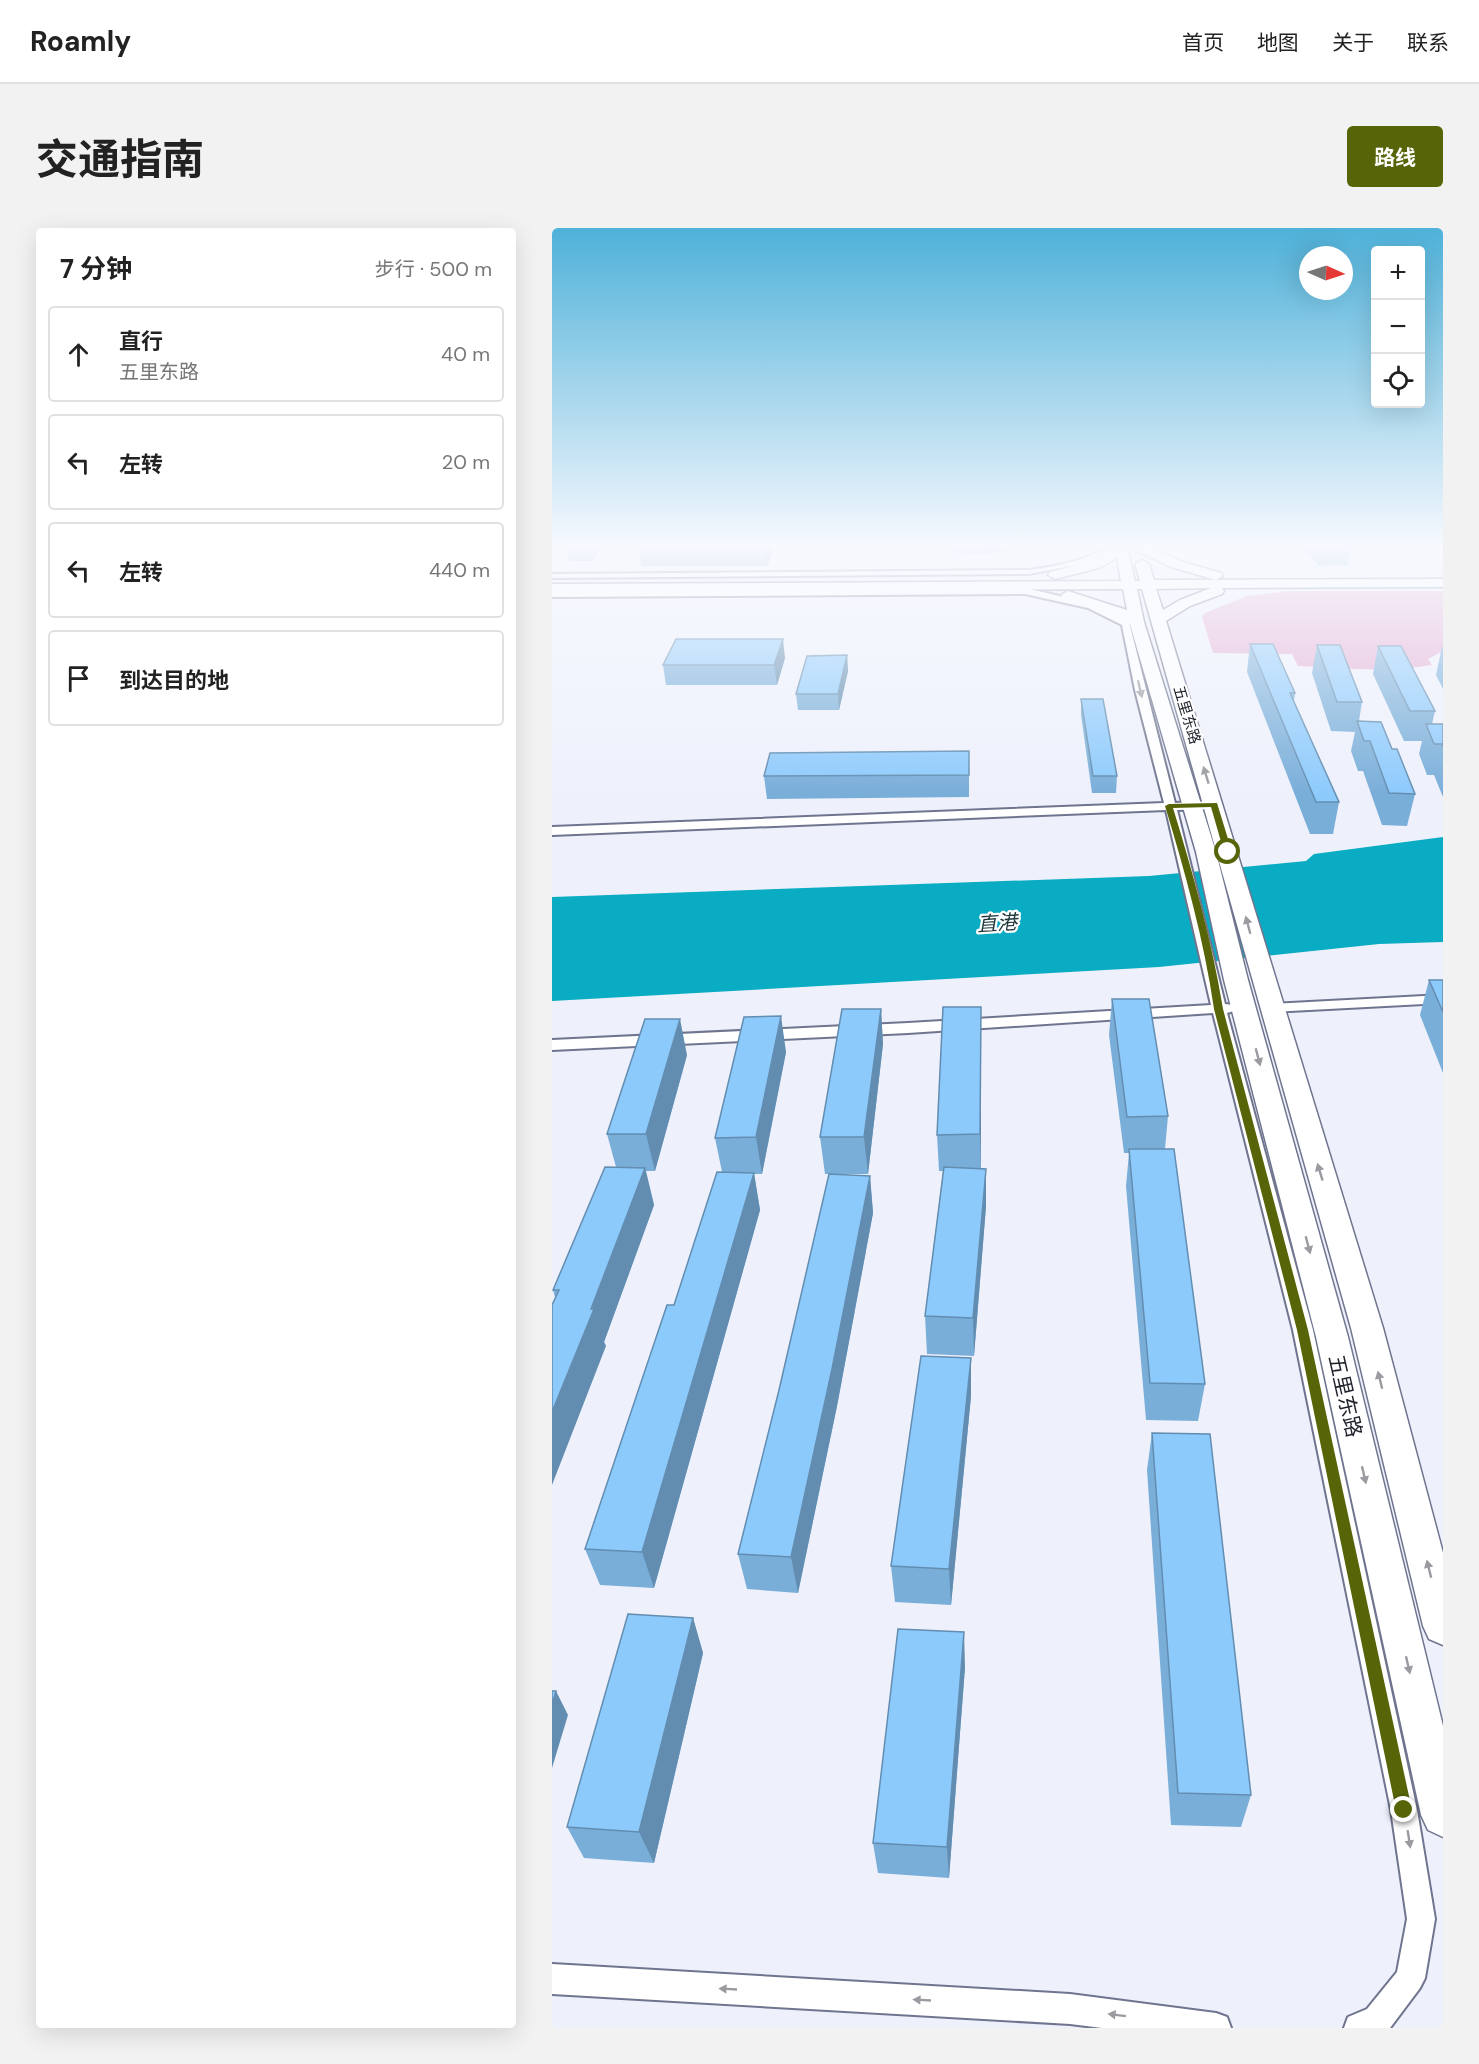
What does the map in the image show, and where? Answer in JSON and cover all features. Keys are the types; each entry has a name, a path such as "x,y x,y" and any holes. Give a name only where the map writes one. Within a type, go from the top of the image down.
{"main road":[{"name":"五里东路","path":"1139,627 1206,852 1332,1337 1443,1815"},
{"name":"五里东路","path":"1161,627 1228,852 1242,995 1367,1329 1443,1626"}],"street":[{"path":"1127,627 1140,690 1183,854 1242,995 1303,1330 1404,1810 1421,1919 1410,1978 1378,2020 1359,2028"},
{"path":"552,831 1214,804"},
{"path":"552,1045 908,1028 1242,995 1443,999"},
{"path":"552,1979 1070,2009 1216,2028"}],"shaded area":[{"path":"1205,627 1443,627 1443,651 1428,659 1432,665 1415,667 1348,669 1298,666 1292,654 1213,653"}],"water":[{"name":"直港","path":"1443,837 1443,942 1379,944 1159,967 552,1001 552,897 1149,876 1306,861 1314,854"}],"building":[{"path":"676,639 783,639 774,665 663,665"},
{"path":"1250,644 1273,644 1295,693 1290,693 1339,802 1316,802"},
{"path":"1317,645 1340,645 1362,702 1337,702"},
{"path":"1378,646 1401,646 1435,711 1410,711"},
{"path":"847,655 838,694 796,694 807,656"},
{"path":"1081,699 1103,699 1117,776 1093,776"},
{"path":"1357,721 1381,722 1392,749 1397,749 1415,794 1389,793 1370,741 1364,741"},
{"path":"1426,724 1443,724 1443,747 1442,744 1434,744"},
{"path":"969,751 969,775 764,776 770,753"},
{"path":"1429,980 1443,980 1443,1012"},
{"path":"1112,999 1149,999 1168,1116 1127,1117"},
{"path":"943,1007 981,1007 980,1134 937,1135"},
{"path":"842,1009 881,1009 864,1137 820,1137"},
{"path":"781,1016 756,1137 715,1138 744,1017"},
{"path":"645,1019 680,1019 646,1134 607,1134"},
{"path":"1129,1149 1174,1149 1205,1384 1150,1383"},
{"path":"605,1167 645,1168 591,1309 594,1309 552,1412 552,1305 559,1290 553,1290"},
{"path":"944,1167 986,1169 973,1318 925,1316"},
{"path":"717,1172 754,1173 642,1552 585,1549 667,1305 674,1305"},
{"path":"829,1174 870,1176 832,1369 791,1557 738,1554 779,1390"},
{"path":"921,1356 971,1358 949,1569 891,1566"},
{"path":"1152,1433 1210,1434 1251,1795 1178,1793"},
{"path":"628,1614 693,1618 639,1832 567,1827"},
{"path":"898,1629 964,1632 947,1847 873,1843"},
{"path":"552,1691 556,1691 552,1705"}],"route":[{"path":"1228,852 1214,804 1169,806 1183,854 1219,1009 1303,1330 1404,1810"}]}
